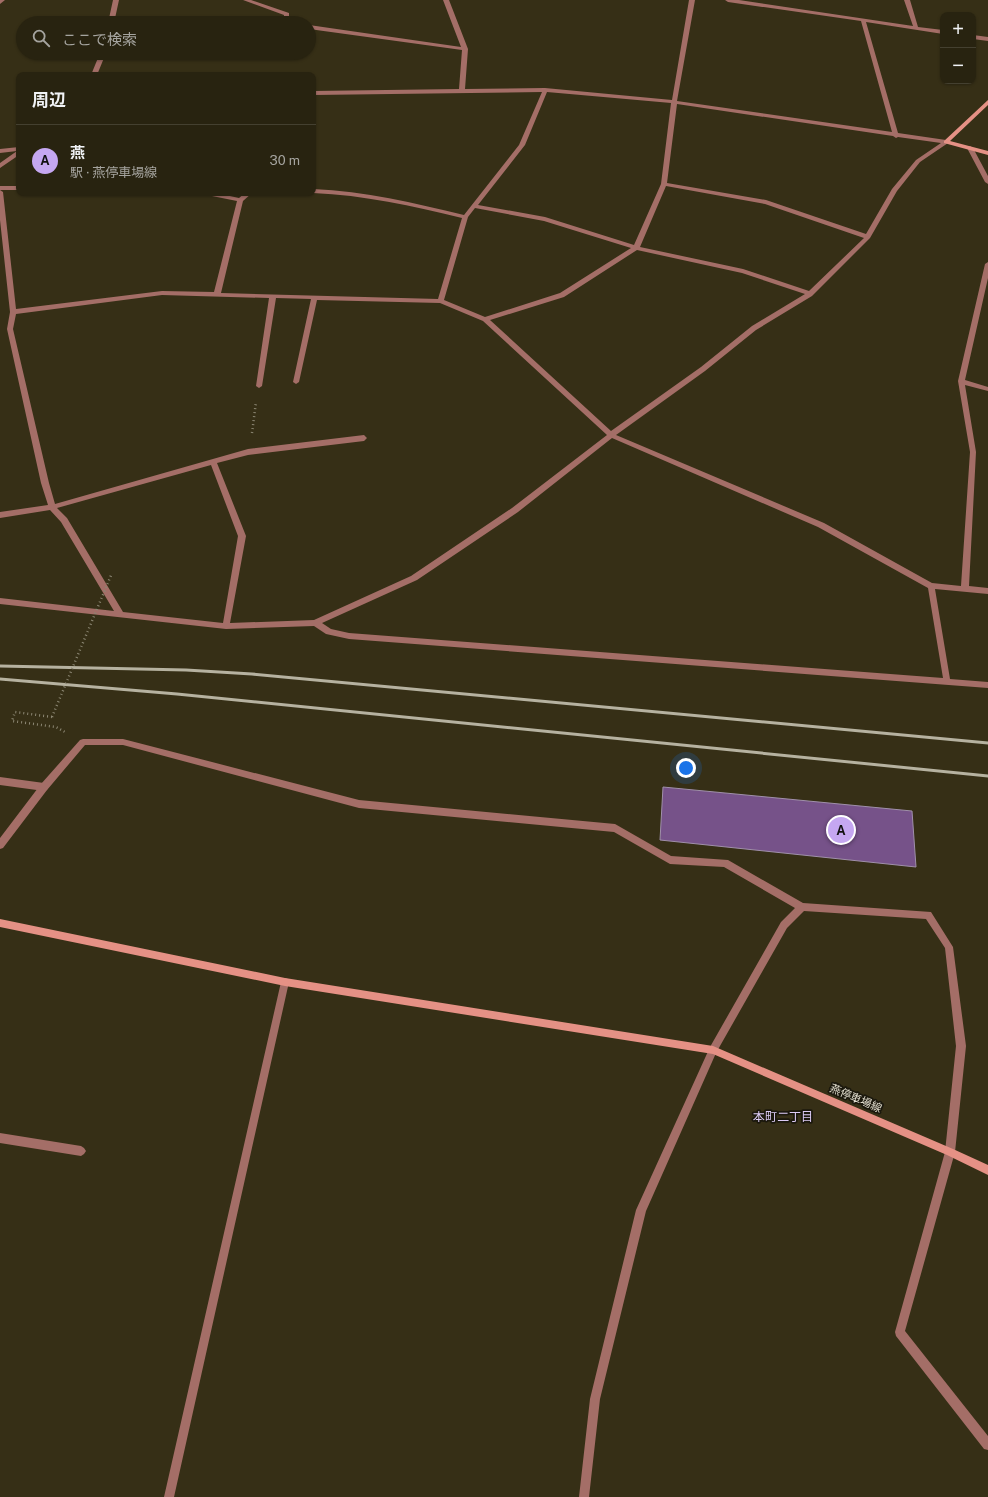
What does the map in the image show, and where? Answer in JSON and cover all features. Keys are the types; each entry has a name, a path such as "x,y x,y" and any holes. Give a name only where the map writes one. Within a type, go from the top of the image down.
{"street":[{"path":"113,16 115,0"},
{"path":"246,0 287,14 287,16"},
{"path":"446,0 465,49 462,91"},
{"path":"485,319 562,295 636,248 664,184 674,102 692,0"},
{"path":"728,0 940,32"},
{"path":"907,0 916,28"},
{"path":"863,20 896,136"},
{"path":"316,29 465,49"},
{"path":"976,37 988,39"},
{"path":"95,72 100,60"},
{"path":"440,301 465,217 522,145 545,90"},
{"path":"316,92 545,90 674,102 896,136 946,142 988,153"},
{"path":"0,601 226,626 315,623 414,578 515,510 611,435 703,369 754,328 810,294 868,237 894,190 918,161 946,142 988,102"},
{"path":"970,148 988,182"},
{"path":"0,152 16,151"},
{"path":"0,166 16,153"},
{"path":"664,184 766,202 868,237"},
{"path":"0,188 16,188"},
{"path":"316,191 338,191 424,207 465,217"},
{"path":"0,192 13,312 10,330 52,507 64,520 120,615"},
{"path":"221,196 240,200"},
{"path":"216,295 240,200 245,196"},
{"path":"473,206 545,218 636,248 743,272 810,294"},
{"path":"965,589 973,452 961,381 988,264"},
{"path":"13,312 162,293 440,301 485,319 611,435 821,525 931,586 988,591"},
{"path":"259,386 273,296"},
{"path":"296,382 314,298"},
{"path":"961,381 988,389"},
{"path":"0,515 52,507 248,452 364,438"},
{"path":"213,462 242,536 226,626"},
{"path":"931,586 947,682"},
{"path":"315,623 329,632 349,636 988,685"},
{"path":"0,845 44,787 83,742 123,742 359,804 615,828 670,860 725,863 802,907 928,915 949,947 961,1046 950,1152 900,1332 988,1445"},
{"path":"0,781 44,787"},
{"path":"584,1497 595,1399 641,1210 713,1050 784,925 802,907"},
{"name":"燕停車場線","path":"0,923 285,982 713,1050 950,1152 988,1170"},
{"path":"169,1497 285,982"},
{"path":"0,1138 81,1151"}],"path":[{"path":"248,452 259,386"},
{"path":"56,727 12,721 15,712 52,717 112,573"}],"building":[{"path":"663,787 912,811 916,867 660,840"}],"railway":[{"path":"0,666 186,670 252,674 988,743"},
{"path":"0,679 177,694 988,776"}],"place":[{"name":"燕","path":"841,830"}],"district":[{"name":"本町二丁目","path":"783,1117"}]}
